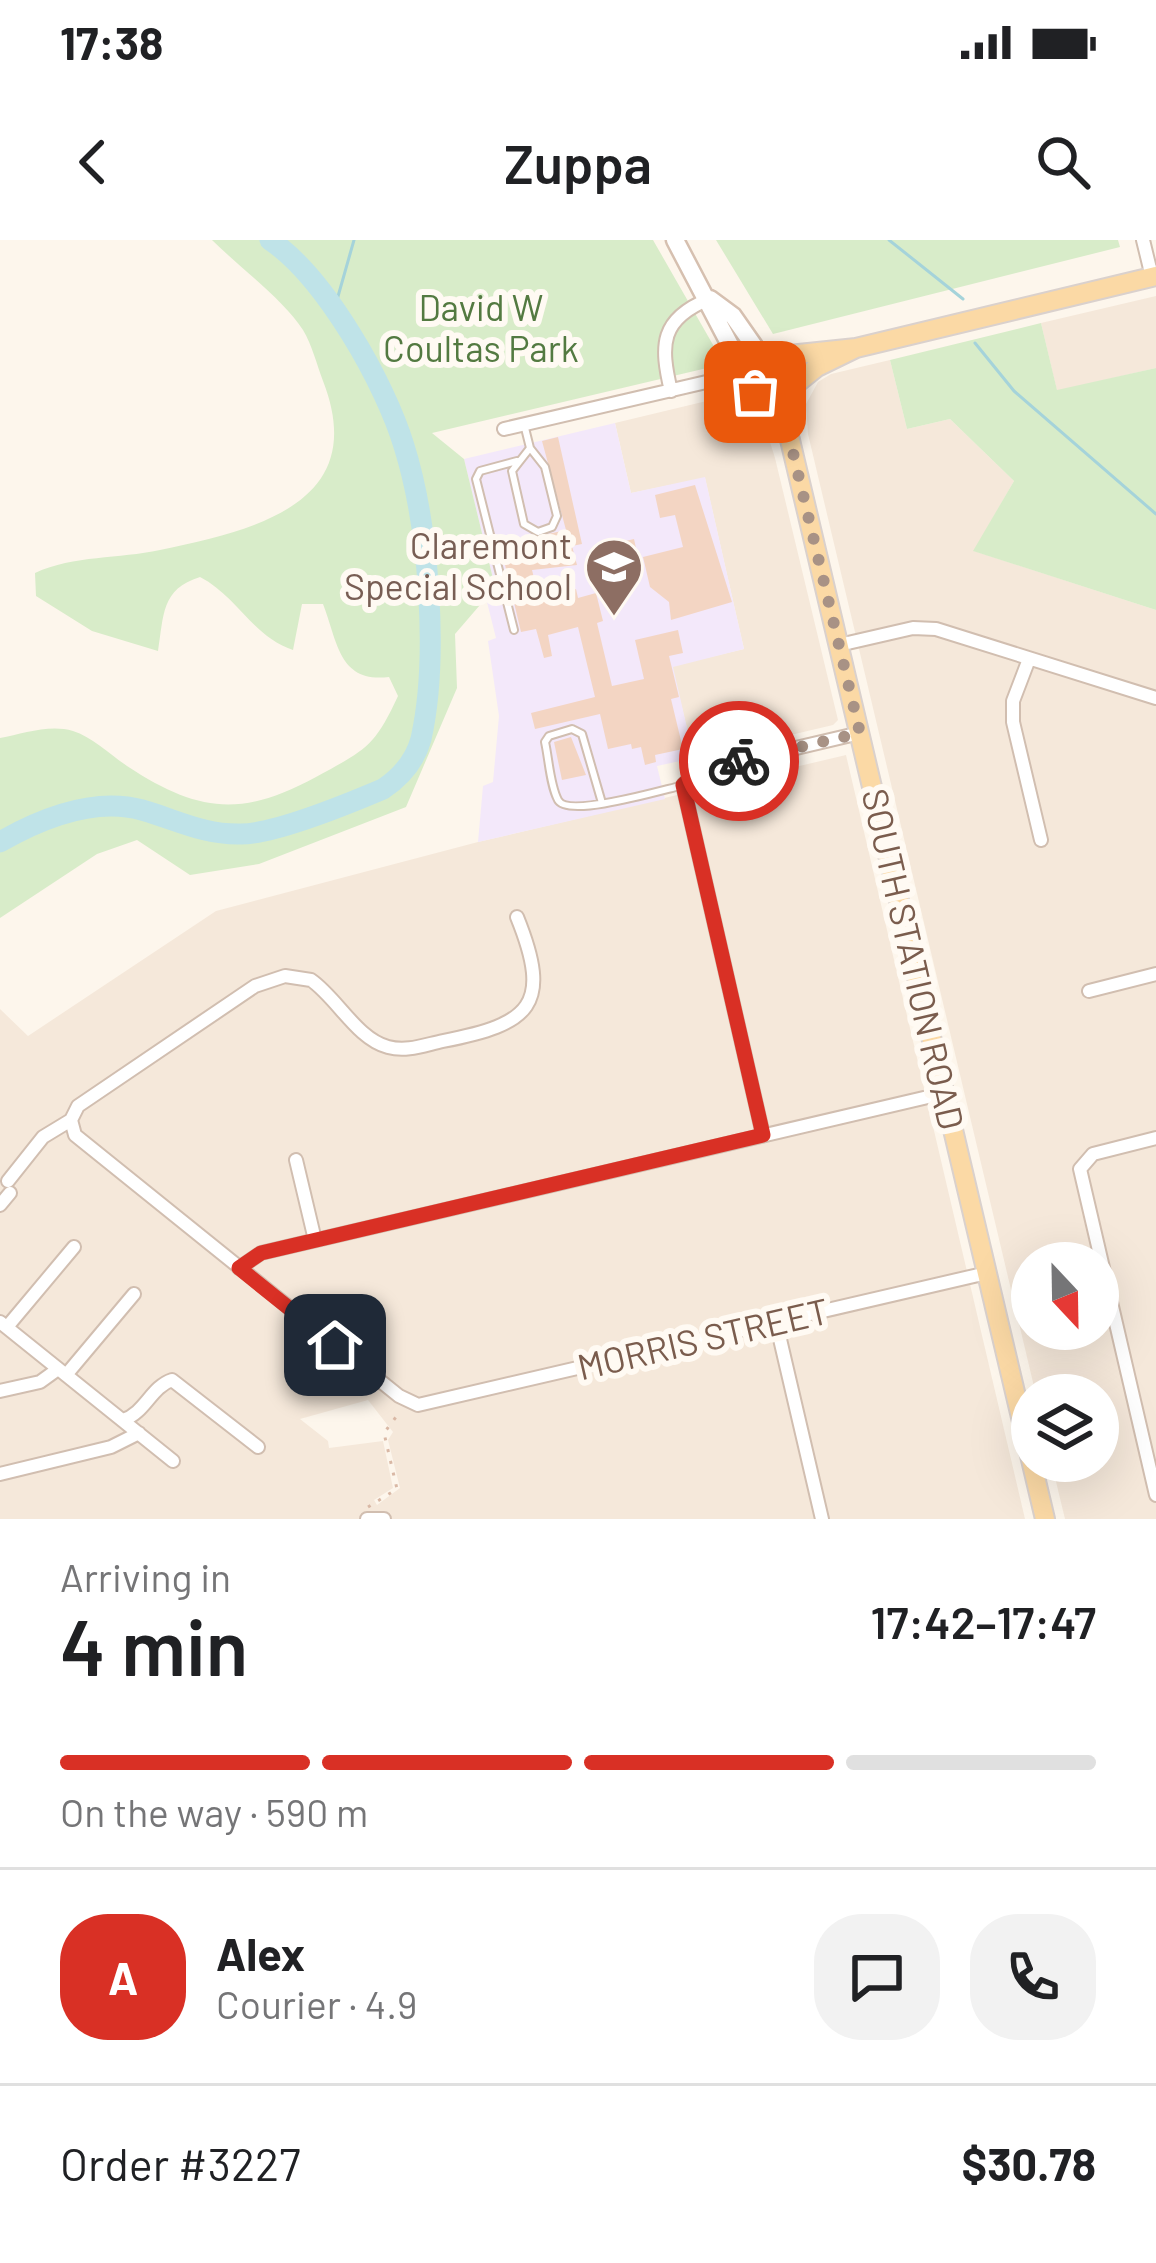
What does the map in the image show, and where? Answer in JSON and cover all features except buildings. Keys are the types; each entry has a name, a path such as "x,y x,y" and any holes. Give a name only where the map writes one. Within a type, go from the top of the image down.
{"main road":[{"path":"674,240 761,398 776,400 817,367 856,348"},
{"path":"752,386 752,370 770,358 856,348 1154,277"},
{"path":"709,298 733,316 770,358 790,365 794,385"},
{"name":"SOUTH STATION ROAD","path":"776,400 790,440 1045,1519"}],"street":[{"path":"1143,240 1154,277"},
{"path":"671,392 662,353 668,331 688,307 709,298"},
{"path":"504,429 716,380"},
{"path":"839,645 913,628 937,629 1156,698"},
{"path":"1029,658 1013,701 1012,722 1041,840"},
{"path":"763,1135 683,785 698,771 860,733"},
{"path":"0,1205 43,1137 71,1120 78,1106 255,986 285,976 311,980 368,1035 390,1048 406,1050 490,1032 520,1015 534,988 528,945 517,916"},
{"path":"1089,991 1156,974"},
{"path":"239,1268 251,1256 315,1240 945,1093"},
{"path":"71,1120 75,1136 413,1403"},
{"path":"1156,1138 1094,1154 1080,1169 1156,1495"},
{"path":"296,1160 315,1240"},
{"path":"74,1246 3,1324 173,1461"},
{"name":"MORRIS STREET","path":"413,1403 987,1273"},
{"path":"0,1391 62,1372 134,1294"},
{"path":"776,1322 822,1519"},
{"path":"123,1420 139,1412 161,1384 172,1380 258,1447"},
{"path":"0,1474 111,1448 139,1433"},
{"path":"362,1515 384,1519"}],"lane":[{"path":"524,428 530,448 545,467 557,516 548,529 532,531 524,524 512,471 530,448"},
{"path":"514,630 476,479 480,470 517,461"},
{"path":"602,803 582,734 572,729 549,736 545,742 561,806 572,810 683,785"}],"path":[{"path":"362,1515 397,1489 384,1433 413,1403"}],"shaded area":[{"path":"1156,296 1156,368 1057,391 1041,323"},
{"path":"890,360 907,429 950,419 1014,481 974,551 1156,610 1156,1519 1065,1519 1056,1482 1119,1482 1119,1374 1031,1374 1025,1350 1119,1350 1119,1242 1011,1242 1011,1290 808,434 806,404 818,382 831,374"},
{"path":"740,393 769,439 775,458 838,720 694,758 672,666 744,649 705,478 631,493 615,423"},
{"name":"Claremont Special School","path":"615,423 631,493 705,477 744,649 673,667 694,758 657,766 665,799 478,842 483,786 493,782 499,716 488,641 496,638 486,598 497,595 464,459"},
{"path":"846,755 1011,1459 1011,1482 1016,1482 1025,1519 0,1519 0,1009 28,1036 216,911 478,842","holes":["368,1400 393,1432 388,1440 400,1488 377,1505 374,1500 393,1488 383,1441 329,1448 328,1441 300,1419"]}],"green space":[{"name":"David W Coultas Park","path":"212,240 653,240 724,364 432,433 464,459 497,595 486,598 455,634 457,688 406,807 259,864 190,875 137,840 97,854 0,918 0,738 45,729 73,731 176,793 198,801 242,804 289,790 357,753 382,727 398,696 389,677 360,674 350,667 337,646 323,604 302,604 293,650 267,636 200,577 171,596 158,651 92,631 36,596 35,573 50,567 160,550 266,520 295,504 317,483 331,456 334,423 303,330 273,295"},
{"path":"716,240 1118,240 1120,247 773,334"},
{"path":"1041,323 1057,390 1156,368 1156,610 973,551 1014,481 950,419 907,429 890,360"}],"waterway":[{"path":"0,842 51,818 105,806 142,810 215,832 256,833 383,789 415,754 426,706 429,592 420,514 404,446 383,392 332,305 270,240"},
{"path":"335,307 354,240"},
{"path":"889,240 963,299"},
{"path":"975,343 1014,391 1156,514"}],"way so far":[{"path":"739,761 860,733 790,440 776,400 755,392"}],"place":[{"name":"Claremont Special School","path":"614,618"}],"route":[{"path":"335,1345 239,1268 261,1253 763,1135 683,785 698,771 739,761"}]}
